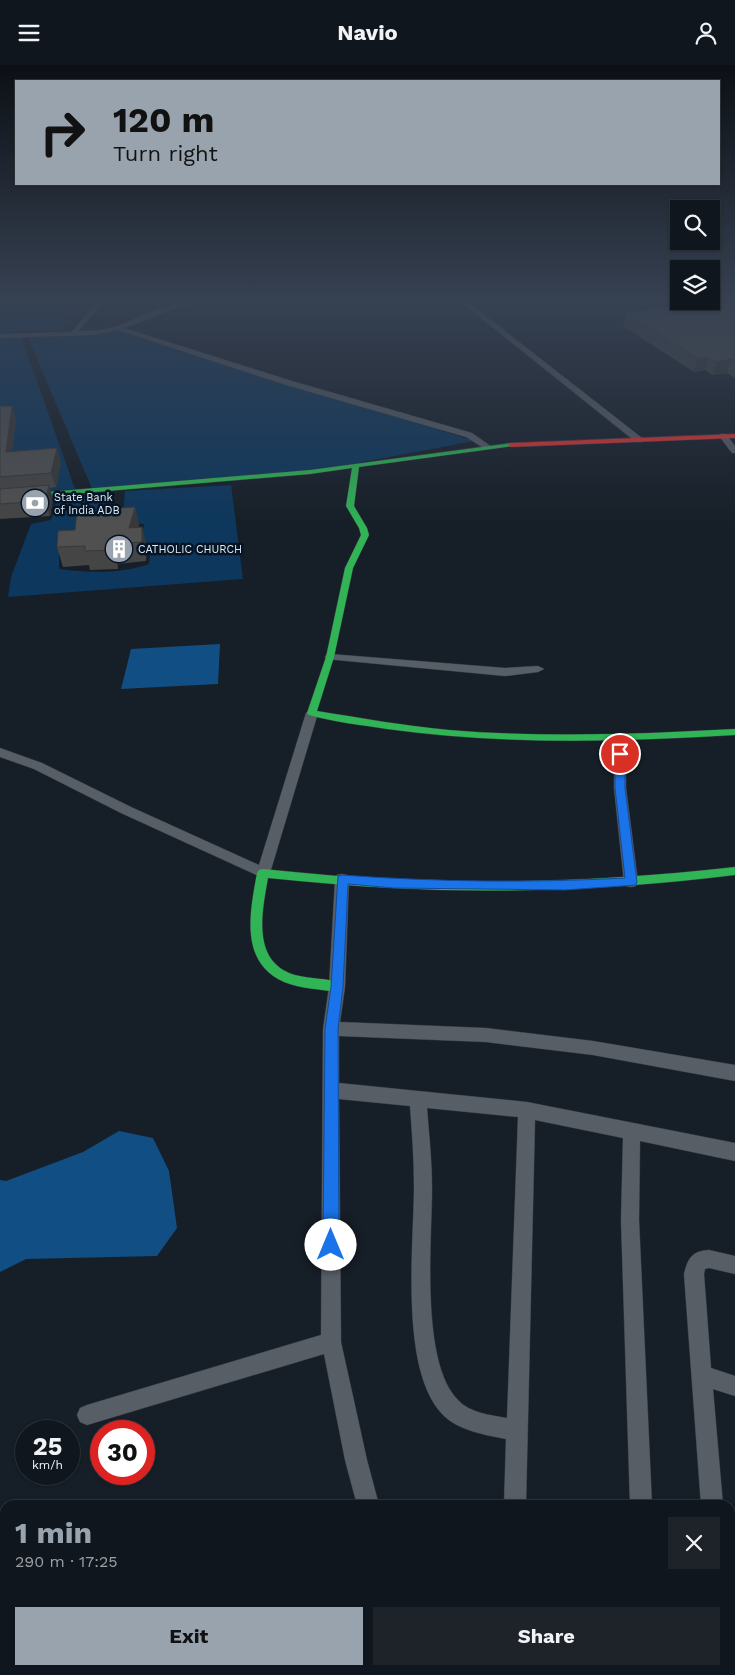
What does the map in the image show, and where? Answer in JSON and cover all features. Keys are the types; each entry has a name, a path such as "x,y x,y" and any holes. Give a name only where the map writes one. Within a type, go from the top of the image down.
{"street":[{"path":"271,377 469,435 488,447"},
{"path":"559,377 639,440"},
{"path":"0,498 310,472 488,447 533,443 729,436 735,451"},
{"path":"337,987 288,979 270,968 262,959 256,946 256,925 263,873 330,657 349,568 365,535 365,530 350,506 356,465"},
{"path":"330,657 505,672 538,669"},
{"path":"312,713 410,729 508,737 563,739 734,734"},
{"path":"620,737 620,788 632,882"},
{"path":"0,752 38,765 126,810 263,873 394,884 565,886 632,882 735,871"},
{"path":"342,879 337,987 331,1029 331,1342 356,1460 367,1500"},
{"path":"331,1029 486,1035 593,1048 735,1073"},
{"path":"330,1090 527,1110 735,1152"},
{"path":"418,1099 423,1183 422,1326 432,1379 449,1407 471,1421 517,1430"},
{"path":"514,1500 527,1110"},
{"path":"632,1131 630,1220 641,1500"},
{"path":"712,1500 694,1274 696,1265 700,1260 709,1259 735,1265"},
{"path":"86,1415 331,1342"},
{"path":"702,1375 735,1386"}],"shaded area":[{"path":"0,377 36,377 75,489 0,495"},
{"path":"45,377 273,377 474,441 310,472 93,491"},
{"path":"231,485 243,579 8,597 11,577 31,524 51,520 58,499 109,493 108,526 59,550 59,569 94,572 116,571 149,564 151,545 141,539 144,524 122,525 125,491"},
{"path":"220,644 218,684 121,689 131,649"},
{"path":"119,1131 153,1138 169,1171 177,1228 157,1256 26,1259 0,1272 0,1180 6,1181 83,1152"}],"building":[{"path":"0,406 12,406 6,452 57,448 51,473 0,477"},
{"path":"49,485 45,501 0,504 0,489"},
{"path":"135,507 129,528 142,527 142,542 113,544 113,550 85,551 85,546 57,547 58,531 75,530 77,511"}],"traffic: fast":[{"path":"0,498 310,472 511,445"},
{"path":"356,465 350,506 365,535 349,568 330,657 312,713 416,729 522,737 593,738 735,732"},
{"path":"337,987 306,983 288,978 274,970 264,959 256,933 256,918 263,873 395,884 523,886 608,883 735,871"}],"traffic: jam":[{"path":"511,445 735,436"}],"place":[{"name":"State Bank of India ADB","path":"35,503"},
{"name":"CATHOLIC CHURCH","path":"119,549"}],"route":[{"path":"331,1245 331,1029 337,987 342,879 394,884 459,883 565,886 632,882 620,788 620,754"}]}
